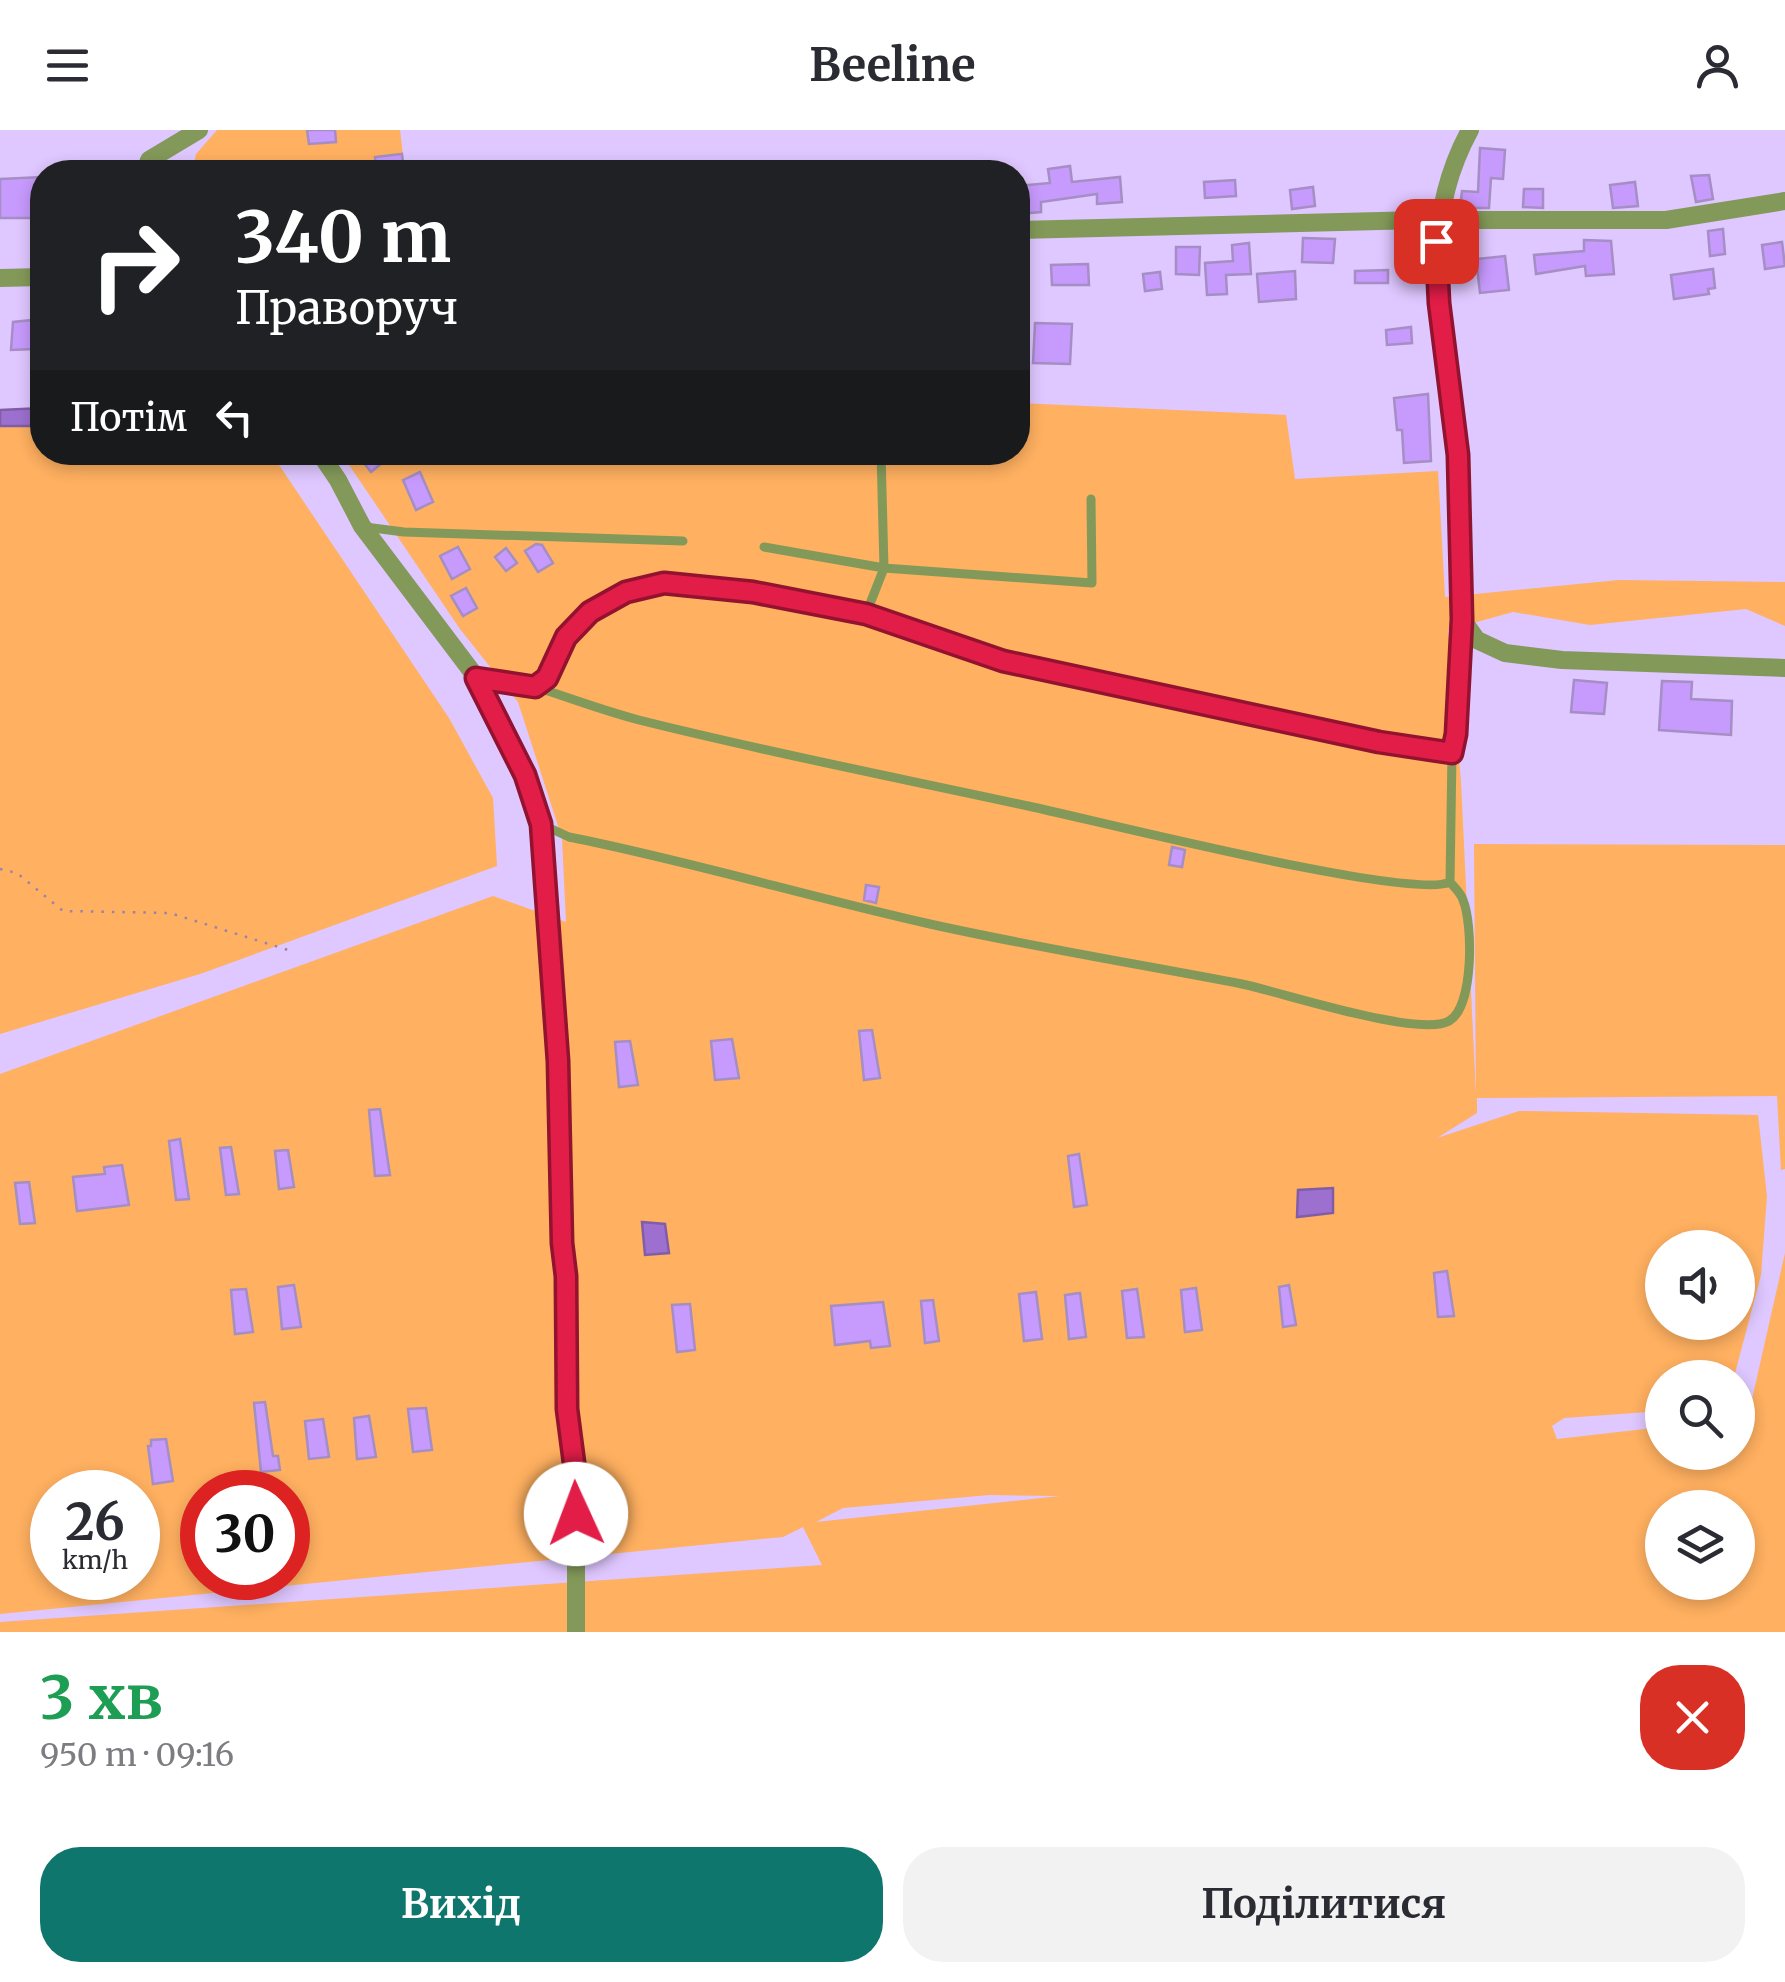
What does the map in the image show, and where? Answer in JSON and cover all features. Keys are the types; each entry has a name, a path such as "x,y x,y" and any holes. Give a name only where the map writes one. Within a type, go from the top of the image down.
{"street":[{"path":"150,160 199,130"},
{"path":"1470,130 1456,155 1437,220 1435,262 1458,455 1462,619 1477,640 1505,653 1785,668"},
{"path":"1030,230 1437,220 1666,220 1785,200"},
{"path":"0,278 30,277"},
{"path":"328,465 362,526 476,678 525,775 541,824 560,1098 567,1409 576,1478 576,1632"}],"lane":[{"path":"866,614 884,568 881,465"},
{"path":"764,548 884,568 1092,583 1090,499"},
{"path":"362,526 404,532 683,541"},
{"path":"535,687 547,678 566,637 590,612 626,592 664,583 753,592 866,614 1003,661 1379,742 1452,753"},
{"path":"541,824 569,838 928,924 1088,958 1246,985 1347,1012 1432,1025 1449,1021 1463,1010 1467,994 1466,915 1463,898 1450,882 1452,753 1462,619"},
{"path":"476,678 535,687 638,720 806,759 1282,863 1412,885 1442,886 1450,882"}],"path":[{"path":"0,870 16,873 64,911 170,914 291,951"}],"shaded area":[{"path":"217,130 400,130 404,160 195,160"},
{"path":"1030,404 1286,415 1295,479 1438,471 1445,597 1619,580 1785,582 1785,626 1746,609 1590,625 1513,612 1448,630 1461,782 1476,1096 1474,844 1785,845 1785,1169 1781,1170 1777,1096 1477,1098 1477,1113 1437,1138 1519,1111 1758,1115 1767,1196 1761,1275 1755,1298 1755,1230 1645,1230 1645,1340 1744,1340 1738,1360 1645,1360 1645,1412 1564,1418 1552,1426 1557,1439 1645,1429 1645,1470 1755,1470 1755,1386 1785,1253 1785,1632 0,1632 0,1622 822,1565 803,1527 783,1537 310,1584 310,1470 180,1470 180,1596 160,1598 160,1470 30,1470 30,1600 142,1600 0,1614 0,1074 493,896 566,922 562,838 518,702 460,629 349,465 1030,465","holes":["989,1495 1060,1496 816,1522 843,1508"]},
{"path":"30,409 30,426 0,426 0,410"},
{"path":"30,422 30,465 279,465 449,718 493,798 497,866 200,974 0,1034 0,426"},
{"path":"1333,1188 1333,1213 1297,1217 1298,1190"},
{"path":"642,1222 665,1224 669,1253 645,1255"}],"building":[{"path":"307,130 335,130 336,142 309,144"},
{"path":"1480,148 1505,150 1503,179 1491,178 1489,208 1460,208 1462,191 1478,192"},
{"path":"402,154 403,160 375,160"},
{"path":"1070,166 1072,182 1120,177 1122,202 1097,204 1097,194 1041,202 1041,212 1030,213 1030,185 1050,183 1048,169"},
{"path":"1709,175 1713,199 1696,202 1691,176"},
{"path":"30,178 30,218 0,218 0,179"},
{"path":"1235,180 1236,196 1205,198 1204,182"},
{"path":"1635,182 1638,206 1613,208 1610,185"},
{"path":"1313,187 1315,206 1292,209 1290,190"},
{"path":"1524,189 1543,189 1543,208 1523,207"},
{"path":"1723,229 1725,254 1710,256 1708,231"},
{"path":"1303,238 1335,239 1333,263 1302,262"},
{"path":"1584,240 1611,241 1614,274 1586,276 1585,266 1536,274 1534,255 1584,251"},
{"path":"1782,242 1785,266 1765,269 1762,245"},
{"path":"1249,243 1251,274 1226,275 1227,294 1207,295 1205,263 1233,261 1232,245"},
{"path":"1176,247 1200,247 1199,275 1176,274"},
{"path":"1505,256 1509,290 1480,293 1476,259"},
{"path":"1088,264 1089,285 1052,285 1051,265"},
{"path":"1713,269 1715,288 1708,289 1709,294 1674,299 1671,275"},
{"path":"1388,270 1388,283 1355,283 1355,271"},
{"path":"1295,271 1296,299 1259,302 1257,274"},
{"path":"1160,272 1162,289 1145,291 1143,274"},
{"path":"30,320 30,349 11,350 13,322"},
{"path":"1035,323 1072,324 1070,364 1033,363"},
{"path":"1411,327 1412,343 1387,345 1386,330"},
{"path":"1428,394 1431,461 1404,463 1402,430 1397,430 1394,398"},
{"path":"420,472 433,502 416,510 403,480"},
{"path":"542,545 553,563 538,572 525,551"},
{"path":"458,547 470,569 452,579 440,556"},
{"path":"506,548 517,563 506,571 495,557"},
{"path":"466,588 477,608 463,616 451,596"},
{"path":"1574,680 1607,683 1604,714 1571,712"},
{"path":"1662,681 1692,682 1691,699 1732,701 1731,735 1659,730"},
{"path":"1172,847 1185,850 1182,867 1169,865"},
{"path":"866,885 879,887 876,903 864,900"},
{"path":"872,1030 880,1078 864,1080 859,1031"},
{"path":"732,1039 739,1078 715,1080 711,1041"},
{"path":"630,1041 638,1085 619,1087 615,1042"},
{"path":"380,1109 390,1175 375,1176 369,1110"},
{"path":"180,1139 189,1199 176,1200 169,1141"},
{"path":"231,1147 239,1194 226,1195 220,1148"},
{"path":"288,1150 294,1187 279,1189 275,1151"},
{"path":"1079,1154 1087,1205 1074,1207 1068,1156"},
{"path":"122,1165 129,1205 77,1211 73,1177 105,1174 104,1167"},
{"path":"29,1182 35,1223 20,1224 15,1183"},
{"path":"1447,1271 1454,1316 1438,1317 1434,1273"},
{"path":"294,1285 301,1327 282,1329 278,1287"},
{"path":"1289,1285 1296,1325 1283,1327 1279,1287"},
{"path":"1196,1288 1202,1330 1185,1332 1181,1290"},
{"path":"246,1289 253,1332 235,1334 231,1290"},
{"path":"1137,1289 1144,1337 1127,1338 1122,1291"},
{"path":"1036,1292 1042,1339 1024,1341 1019,1294"},
{"path":"1080,1293 1086,1337 1069,1339 1065,1295"},
{"path":"933,1300 939,1341 925,1343 921,1301"},
{"path":"883,1302 890,1346 871,1348 870,1341 835,1345 831,1306"},
{"path":"690,1304 695,1350 677,1352 672,1305"},
{"path":"265,1402 273,1456 278,1456 280,1470 261,1470 254,1403"},
{"path":"426,1408 432,1450 413,1452 408,1409"},
{"path":"369,1416 376,1457 357,1459 354,1418"},
{"path":"323,1419 329,1457 309,1459 305,1421"},
{"path":"166,1439 173,1481 160,1483 160,1470 151,1470 148,1446 151,1440"}],"route":[{"path":"576,1514 576,1478 567,1409 562,1135 541,824 525,775 476,678 535,687 547,678 566,637 590,612 626,592 664,583 753,592 866,614 1003,661 1379,742 1452,753 1462,619 1458,455 1439,303 1436,241"}]}
